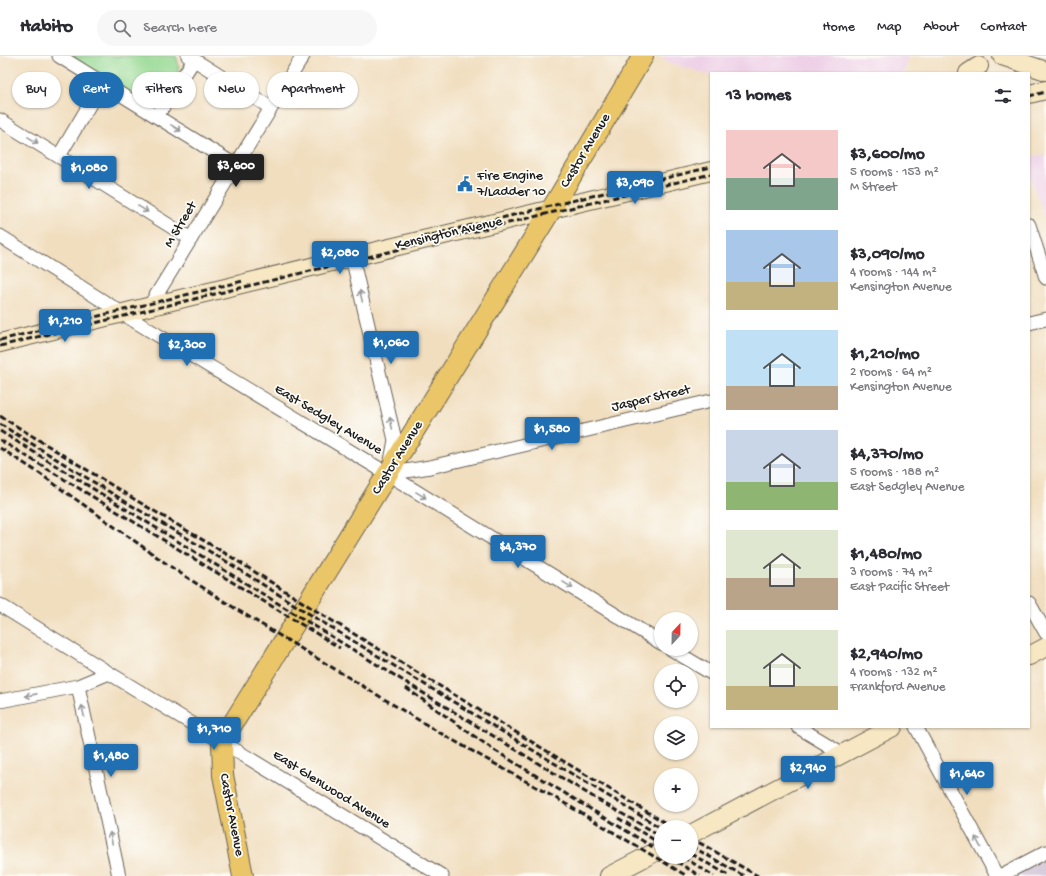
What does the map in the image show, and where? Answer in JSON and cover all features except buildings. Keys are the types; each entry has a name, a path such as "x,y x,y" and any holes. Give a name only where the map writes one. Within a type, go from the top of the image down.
{"main road":[{"name":"Castor Avenue","path":"243,876 222,775 222,741 552,210 643,56"}],"street":[{"path":"59,56 86,72"},
{"name":"M Street","path":"292,72 302,56"},
{"path":"1002,56 1046,71"},
{"path":"157,116 191,58 267,106"},
{"path":"1030,94 1046,90"},
{"path":"124,95 235,165"},
{"path":"59,156 88,108"},
{"name":"M Street","path":"149,307 271,108"},
{"path":"0,120 191,239"},
{"name":"Kensington Avenue","path":"0,343 710,171"},
{"path":"1030,229 1046,278"},
{"name":"East Sedgley Avenue","path":"0,236 122,314 388,474 654,639"},
{"path":"352,257 395,440 388,474"},
{"path":"1030,323 1046,319"},
{"name":"Jasper Street","path":"388,474 430,467 710,401"},
{"name":"East Glenwood Avenue","path":"0,605 442,876"},
{"path":"1030,605 1046,633"},
{"path":"1030,655 1046,647"},
{"path":"683,656 710,672"},
{"path":"0,701 78,686 109,673"},
{"path":"78,686 119,876"},
{"path":"800,728 842,754"},
{"path":"698,830 891,728"},
{"path":"917,728 997,876"},
{"path":"1000,876 1046,852"},
{"path":"609,876 632,871 654,854"}],"shaded area":[{"path":"664,56 909,56 904,72 710,72 710,76 662,60"},
{"path":"1046,155 1046,221 1030,177 1030,156"},
{"path":"1046,858 1046,876 1010,876"}],"green space":[{"path":"71,56 176,56 178,62 178,72 132,72 132,94 124,89 124,72 97,72"}],"railway":[{"path":"1030,96 1046,92"},
{"path":"423,237 710,167"},
{"path":"0,346 710,174"},
{"path":"0,340 243,281"},
{"path":"0,416 228,555 326,617 660,820"},
{"path":"0,424 654,824"},
{"path":"0,431 600,801 654,832"},
{"path":"0,440 340,648"},
{"path":"0,448 36,471 174,569 236,609 435,730 559,800 687,876"},
{"path":"406,688 494,750 654,848"},
{"path":"618,818 654,840"},
{"path":"698,842 758,876"},
{"path":"698,850 744,876"},
{"path":"698,858 730,876"},
{"path":"680,864 700,876"},
{"path":"694,864 714,876"}],"place":[{"name":"Fire Engine 7/Ladder 10","path":"465,184"}]}
